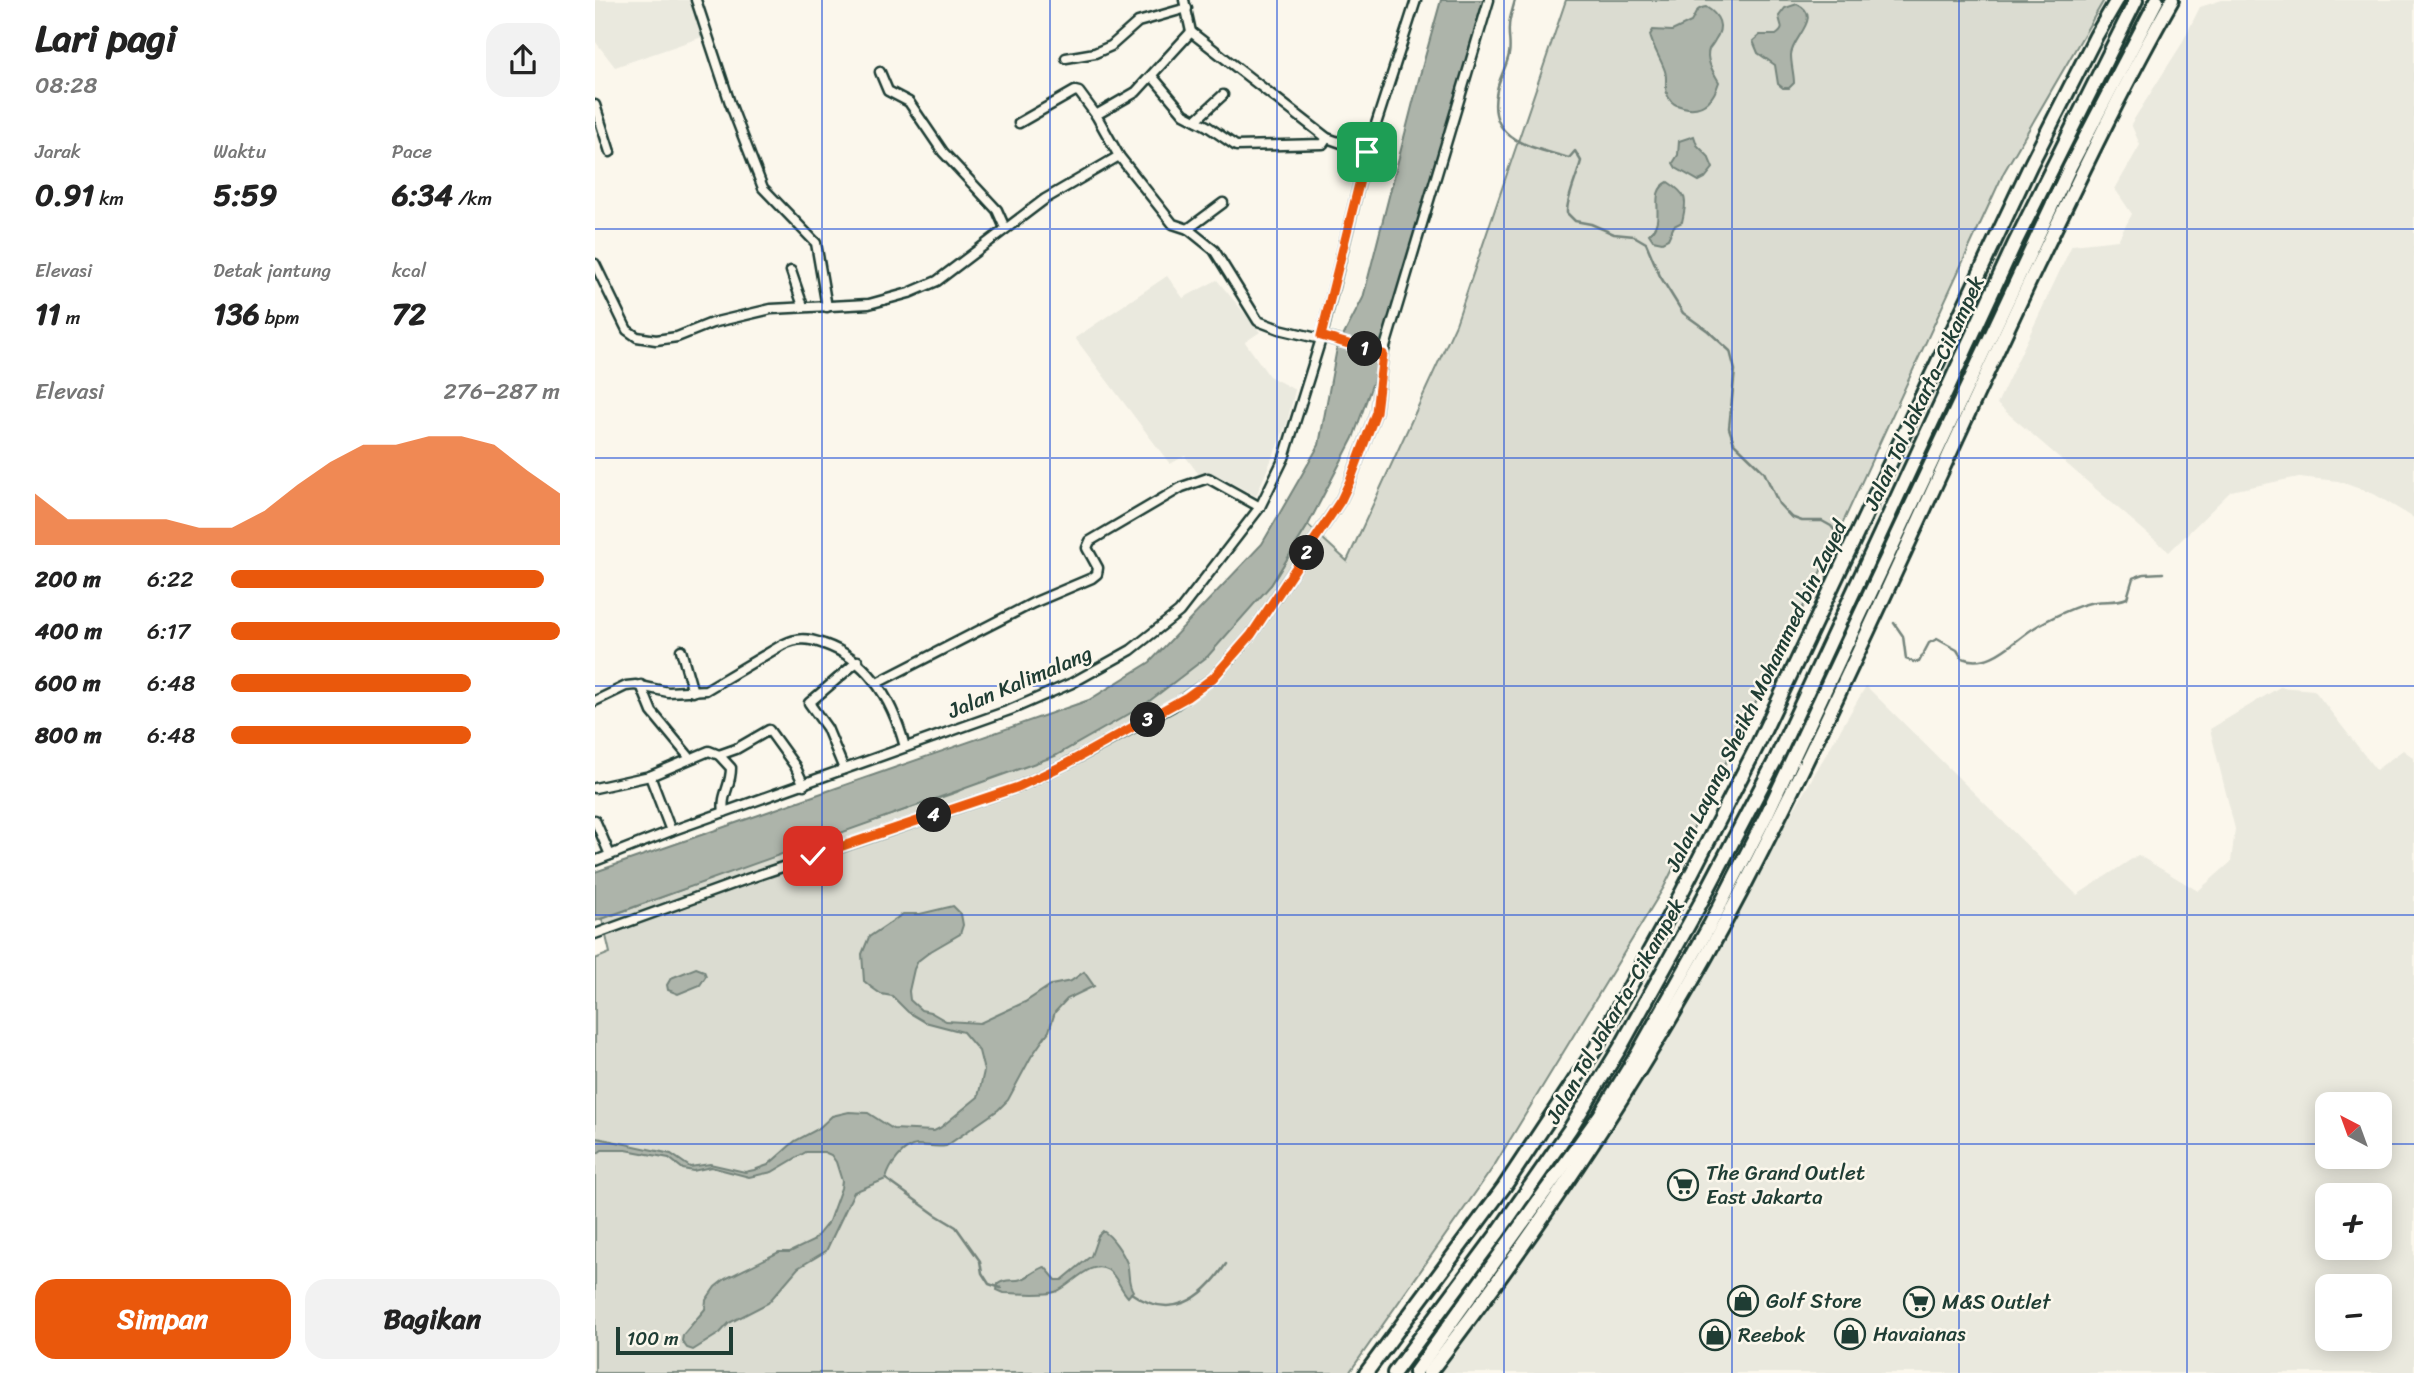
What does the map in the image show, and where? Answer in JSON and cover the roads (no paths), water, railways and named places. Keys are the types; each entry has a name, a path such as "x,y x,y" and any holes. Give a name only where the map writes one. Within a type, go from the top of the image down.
{"highway":[{"name":"Jalan Layang Sheikh Mohammed bin Zayed","path":"1366,1373 1504,1187 1596,1048 1681,894 1757,746 2031,164 2117,0"},
{"name":"Jalan Tol Jakarta–Cikampek","path":"1394,1373 1497,1234 1570,1129 1626,1037 1700,904 1776,759 2014,245 2136,0"},
{"name":"Jalan Tol Jakarta–Cikampek","path":"1415,1373 1600,1115 1710,925 1795,754 2070,167 2157,0"},
{"path":"1429,1373 1530,1237 1599,1136 1672,1016 1734,904 1809,755 2065,207 2172,0"}],"street":[{"path":"696,0 730,103 763,188 817,243 827,307"},
{"name":"Jalan Kalimalang","path":"595,861 671,831 1010,710 1072,683 1131,650 1179,612 1260,507 1285,458 1324,337 1367,152 1416,0"},
{"path":"595,934 1018,787 1173,706 1218,673 1256,630 1341,500 1350,481 1376,412 1380,353 1489,0"},
{"path":"1066,58 1094,53 1111,46 1138,23 1185,4 1191,32 1327,138 1367,152"},
{"path":"1096,115 1129,96 1152,76 1191,32"},
{"path":"880,72 888,91 909,102 943,152 997,210 1005,228"},
{"path":"1152,76 1184,114 1236,146 1323,144 1327,138"},
{"path":"1019,123 1079,92 1096,115 1119,156 1173,223 1188,229 1214,250 1261,324 1324,337 1380,353"},
{"path":"1196,120 1223,95"},
{"path":"595,105 599,130 610,152"},
{"path":"595,264 627,330 637,337 656,340 677,337 712,323 771,309 869,304 909,293 937,281 1045,199 1119,156"},
{"path":"1188,229 1223,203"},
{"path":"791,271 803,306"},
{"path":"877,683 1033,603 1092,578 1098,568 1087,548 1090,541 1182,488 1208,478 1260,507"},
{"path":"595,701 626,686 641,685 668,692 693,692 713,687 763,656 797,639 806,639 836,648 857,661 877,683 895,713 905,747"},
{"path":"681,650 693,692"},
{"path":"844,769 827,728 809,703 857,661"},
{"path":"641,685 652,712 690,758"},
{"path":"719,755 736,749 769,730 795,766 803,785"},
{"path":"595,788 650,776 709,751 719,755 731,768 730,784 722,799 724,812"},
{"path":"650,776 671,831"},
{"path":"595,820 610,855"}],"waterway":[{"path":"1515,0 1509,24 1509,54 1497,90 1495,107 1498,121 1505,131 1527,145 1569,158 1575,151 1581,161 1567,213 1575,221 1591,224 1614,234 1634,236 1646,243 1660,276 1683,313 1730,351 1735,370 1729,428 1734,443 1764,472 1779,504 1791,517 1802,521 1822,521 1831,526 1840,537 1826,570 1827,578"},
{"path":"1894,623 1903,636 1906,659 1919,662 1929,643 1937,639 1957,650 1962,658 1982,660 2001,652 2034,628 2064,612 2088,603 2127,598 2133,578 2144,574 2163,573"},
{"path":"886,1179 956,1227 980,1261 982,1273 989,1284 1001,1288"},
{"path":"1131,1293 1146,1301 1172,1306 1185,1302 1207,1288 1226,1264"}],"place":[{"name":"The Grand Outlet East Jakarta","path":"1683,1185"},
{"name":"Golf Store","path":"1743,1301"},
{"name":"M&S Outlet","path":"1919,1302"},
{"name":"Havaianas","path":"1850,1334"},
{"name":"Reebok","path":"1715,1335"}]}
